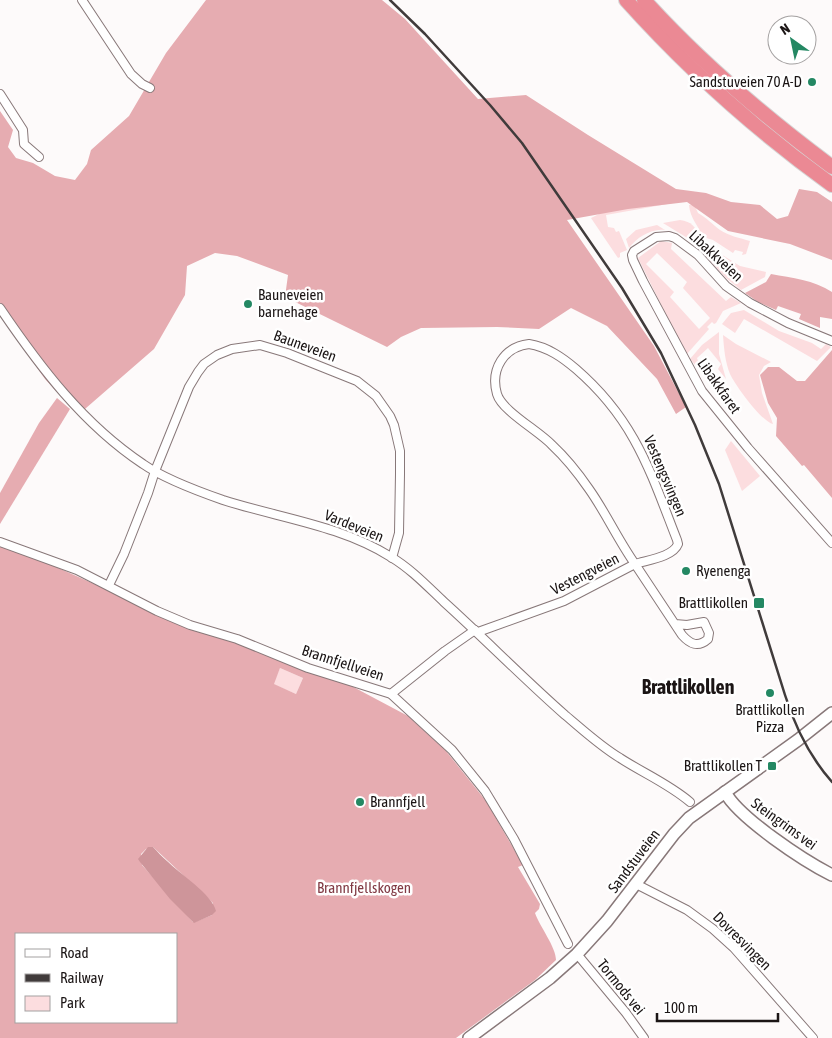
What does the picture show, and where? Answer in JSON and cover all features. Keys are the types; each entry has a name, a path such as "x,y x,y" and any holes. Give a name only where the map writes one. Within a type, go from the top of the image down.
{"highway":[{"path":"626,0 684,61 726,101 780,147 832,185"},
{"path":"644,0 737,92 788,135 832,167"}],"street":[{"path":"82,0 131,74 142,84 150,88"},
{"path":"0,94 23,130 24,144 39,157"},
{"name":"Libakkveien","path":"661,236 669,236 686,244 726,286 761,311 832,341"},
{"name":"Libakkfaret","path":"661,236 650,240 638,248 632,255 685,362 702,391 748,448 832,542"},
{"name":"Vardeveien","path":"0,308 54,383 79,410 116,444 155,471 196,490 223,500 334,530 369,545 392,558 425,584 548,699 608,750 662,782 690,802"},
{"name":"Bauneveien","path":"109,585 124,554 189,387 198,372 204,364 217,355 232,349 260,345 287,353 357,381 376,396 390,416 394,424 400,451 399,533 392,558"},
{"name":"Vestengsvingen","path":"522,345 537,345 565,359 590,381 608,401 643,454 678,544 676,549 664,555 635,564 590,489 578,473 551,443 509,410 500,400 494,378 504,356 514,348 522,345"},
{"name":"Brannfjellveien","path":"0,542 77,570 157,611 190,625 237,639 308,668 391,694 452,750 485,791 514,839 568,944"},
{"name":"Vestengveien","path":"391,694 444,651 477,631 564,601 635,564 675,624"},
{"name":"Sandstuveien","path":"469,1038 550,978 577,954 607,922 677,830 699,810 798,740 832,713"},
{"name":"Steingrims vei","path":"725,792 735,806 744,814 799,855 832,875"},
{"name":"Dovresvingen","path":"636,884 687,910 713,928 734,948 813,1038"},
{"name":"Tormods vei","path":"577,954 626,1013 644,1038"}],"green space":[{"path":"206,0 382,0 405,19 478,99 526,95 676,189 706,193 731,202 760,205 777,219 788,216 799,189 817,192 832,202 832,260 790,244 728,231 687,202 628,209 567,220 654,346 686,407 676,414 657,379 607,326 571,308 539,329 497,327 421,328 401,337 387,347 285,297 288,275 237,256 215,253 187,266 185,295 154,349 78,415 45,379 0,315 0,111 13,130 8,147 16,158 33,163 55,176 75,180 87,164 91,150 129,116 166,53"},
{"path":"690,200 606,215 608,227 614,228 616,232 619,231 627,250 620,253 618,258 591,218 605,211"},
{"path":"694,204 698,213 720,230 750,241 746,254 742,255 743,252 735,250 733,253 713,240 703,237 690,210 689,205"},
{"path":"680,220 692,225 699,237 689,239 663,223"},
{"path":"657,225 665,230 655,230 645,234 629,248 626,239 636,230"},
{"path":"661,241 672,243 671,249 726,301 731,297 741,303 723,311 716,323 712,322 707,327 709,329 686,355 638,258","holes":["657,253 687,282 683,288 710,318 699,329 670,297 674,292 646,264"]},
{"path":"708,246 740,266 766,272 765,277 741,290 726,278 701,251 702,247"},
{"path":"771,274 810,282 832,292 832,319 820,317 820,328 799,319 801,314 778,306 776,310 758,302 745,293 766,282"},
{"path":"744,310 779,331 812,343 821,349 826,344 831,347 817,361 744,319 735,333 722,324 731,313"},
{"path":"719,332 719,354 726,379 718,369 721,364 708,348 697,358 699,364 696,366 690,359 702,345"},
{"path":"723,335 771,362 764,366 759,375 762,393 773,424 762,417 743,394 730,374 724,350"},
{"path":"832,350 832,498 776,436 777,418 768,403 760,375 768,367 779,367 797,381 805,381"},
{"path":"57,398 70,409 0,524 0,493 39,423"},
{"path":"731,441 760,476 742,491 725,450"},
{"name":"Brannfjellskogen","path":"0,542 101,587 327,673 408,716 446,751 486,801 523,865 518,867 540,904 539,909 535,913 551,943 556,960 535,980 456,1038 0,1038","holes":["280,668 303,678 296,694 274,684","153,847 213,903 212,915 193,922 142,865 141,854 146,849"]},
{"path":"280,668 303,678 296,694 273,684"}],"shaded area":[{"path":"148,847 153,847 209,898 216,911 212,915 194,923 170,899 138,859"}],"railway":[{"path":"390,0 425,34 522,143 622,288 661,353 695,425 719,484 793,719 810,752 832,782"}],"place":[{"name":"Sandstuveien 70 A-D","path":"812,82"},
{"name":"Bauneveien barnehage","path":"248,304"},
{"name":"Ryenenga","path":"686,571"},
{"name":"Brattlikollen","path":"759,603"},
{"name":"Brattlikollen Pizza","path":"770,693"},
{"name":"Brattlikollen T","path":"772,766"},
{"name":"Brannfjell","path":"360,802"}],"district":[{"name":"Brattlikollen","path":"688,687"}]}
